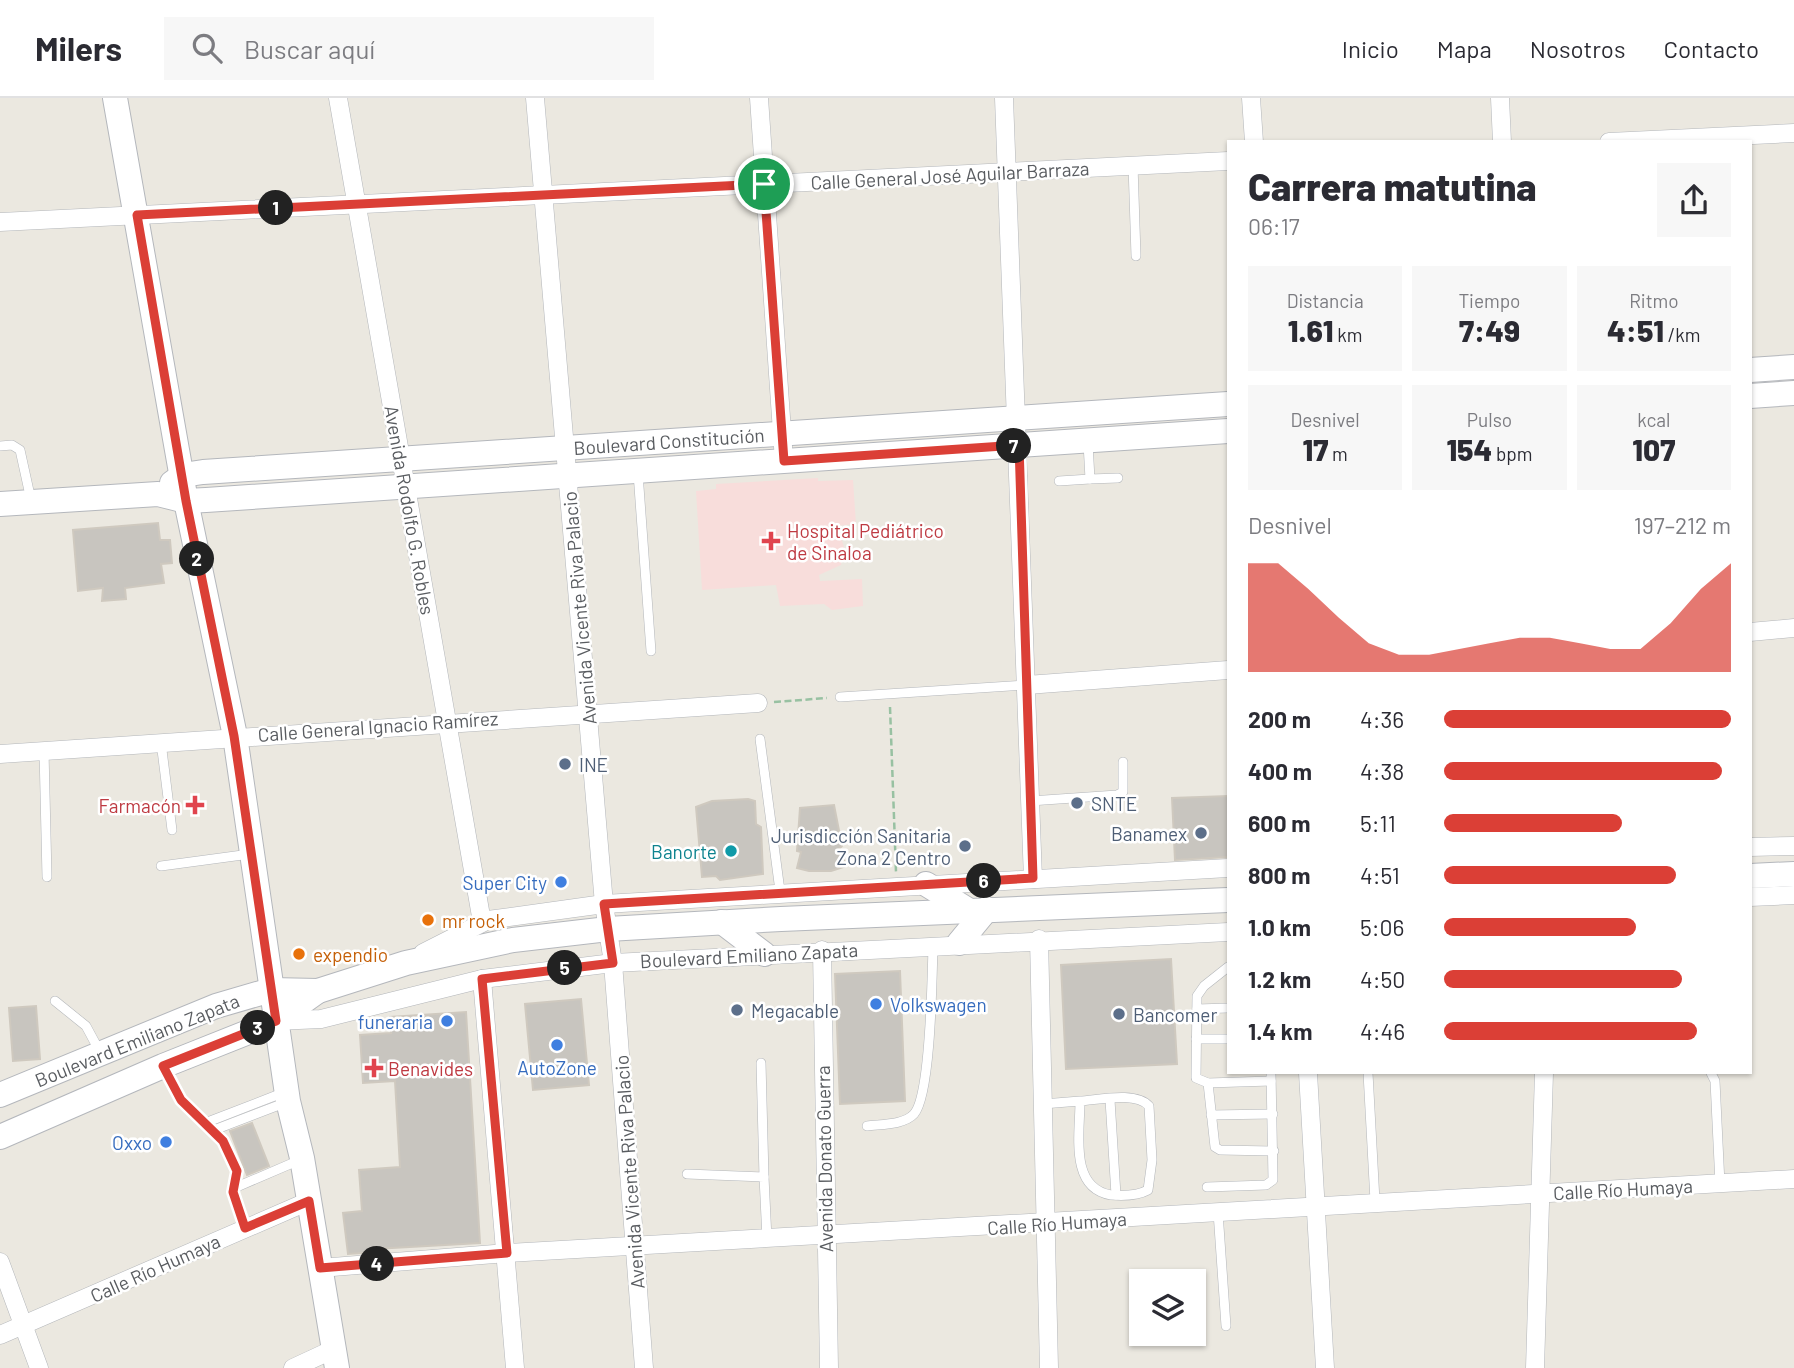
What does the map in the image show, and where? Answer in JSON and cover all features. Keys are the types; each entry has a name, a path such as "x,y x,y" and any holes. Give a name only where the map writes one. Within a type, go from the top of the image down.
{"main road":[{"path":"115,98 186,501 234,736 287,1097 302,1158 336,1359"},
{"path":"1752,370 1794,367"},
{"path":"1752,396 1794,393"},
{"name":"Boulevard Constitución","path":"183,475 1227,404"},
{"name":"Boulevard Constitución","path":"0,504 158,494 186,501 1227,432"},
{"path":"158,494 183,475"},
{"path":"1752,876 1794,874"},
{"path":"926,884 977,910 959,943"},
{"name":"Boulevard Emiliano Zapata","path":"0,1137 163,1066 276,1021 318,991 406,963 501,942 608,929 1223,897"},
{"path":"722,922 764,954"},
{"name":"Boulevard Emiliano Zapata","path":"0,1095 216,1006 271,990 318,991"}],"street":[{"name":"Avenida Rodolfo G. Robles","path":"338,98 359,204 399,459 482,922"},
{"name":"Avenida Vicente Riva Palacio","path":"535,98 604,904 613,963 644,1368"},
{"path":"758,98 784,461"},
{"path":"1004,98 1018,418 1033,878"},
{"path":"1251,98 1254,140"},
{"path":"1500,98 1502,140"},
{"path":"1665,140 1794,133"},
{"name":"Calle General José Aguilar Barraza","path":"0,222 1227,161"},
{"path":"1752,632 1794,628"},
{"path":"1027,685 1227,670"},
{"name":"Calle General Ignacio Ramírez","path":"0,754 589,712 758,703"},
{"path":"1752,847 1794,846"},
{"name":"Boulevard Emiliano Zapata","path":"406,963 482,922 604,904 779,891 1227,868"},
{"path":"1752,897 1794,895"},
{"name":"Boulevard Emiliano Zapata","path":"276,1021 321,1019 482,979 613,963 933,944 1227,932"},
{"path":"1039,939 1049,1368"},
{"name":"Avenida Donato Guerra","path":"822,950 828,1368"},
{"path":"482,979 516,1368"},
{"path":"1308,1074 1325,1368"},
{"path":"1535,1368 1544,1074"},
{"name":"Calle Río Humaya","path":"320,1268 507,1253 1794,1179"},
{"name":"Calle Río Humaya","path":"0,1335 309,1201"},
{"path":"0,1262 39,1368"},
{"path":"293,1368 336,1359"}],"lane":[{"path":"1133,165 1136,256"},
{"path":"1088,441 1090,479"},
{"path":"0,446 12,445 20,450 31,502"},
{"path":"638,471 651,651"},
{"path":"1059,481 1118,478"},
{"path":"840,697 1027,685"},
{"path":"760,739 779,891"},
{"path":"161,742 172,830"},
{"path":"44,749 47,877"},
{"path":"1030,801 1117,795 1122,792 1124,784 1122,762"},
{"path":"162,866 253,854"},
{"path":"867,1126 904,1121 918,1109 923,1091 928,1039 933,944"},
{"path":"1207,1187 1270,1184 1273,1180 1271,1077 1208,1083 1196,1078 1197,1009 1200,991 1226,971"},
{"path":"55,1001 86,1026 100,1052"},
{"path":"1197,1009 1227,1008"},
{"path":"1196,1040 1227,1039"},
{"path":"761,1063 767,1238"},
{"path":"163,1066 177,1095 223,1141 237,1171 232,1188 245,1228"},
{"path":"1368,1074 1375,1202"},
{"path":"1712,1074 1715,1081 1720,1184"},
{"path":"1208,1083 1213,1142 1220,1150 1274,1151"},
{"path":"205,1123 287,1097"},
{"path":"214,1130 287,1097"},
{"path":"1110,1100 1116,1195"},
{"path":"1043,1104 1080,1101 1142,1100 1150,1112 1151,1184 1143,1193 1099,1193 1083,1175 1080,1101"},
{"path":"1211,1115 1273,1114"},
{"path":"232,1188 302,1158"},
{"path":"687,1174 764,1177"},
{"path":"1218,1212 1226,1326"}],"path":[{"path":"890,694 896,886"},
{"path":"758,703 840,697"}],"shaded area":[{"name":"Hospital Pediátrico de Sinaloa","path":"818,478 818,481 853,480 856,524 837,526 844,547 841,565 819,575 820,581 862,579 863,606 832,610 824,604 780,606 776,585 702,590 696,491 716,489 716,484"}],"building":[{"path":"158,523 160,540 170,540 172,563 161,564 164,583 125,588 126,599 102,601 103,588 78,591 73,530"},
{"name":"Banamex","path":"1227,796 1227,857 1175,860 1172,798"},
{"name":"Banorte","path":"712,801 755,801 756,824 761,827 763,874 720,880 716,876 702,877 696,807"},
{"path":"834,805 842,846 839,849 847,866 831,871 797,868 801,852 797,851 800,808"},
{"name":"Bancomer","path":"1171,959 1177,1064 1066,1069 1061,965"},
{"path":"900,971 905,1101 840,1104 835,974"},
{"name":"AutoZone","path":"581,999 589,1085 533,1090 525,1004"},
{"path":"36,1006 40,1059 13,1061 9,1008"},
{"path":"466,1012 480,1243 374,1249 375,1252 348,1254 343,1213 362,1211 359,1170 400,1167 395,1081 363,1083 360,1035 391,1033 390,1017"},
{"path":"252,1123 269,1166 247,1175 230,1131"}],"place":[{"name":"Hospital Pediátrico de Sinaloa","path":"771,541"},
{"name":"INE","path":"565,764"},
{"name":"SNTE","path":"1077,803"},
{"name":"Farmacón","path":"195,805"},
{"name":"Banamex","path":"1201,833"},
{"name":"Jurisdicción Sanitaria Zona 2 Centro","path":"965,846"},
{"name":"Banorte","path":"731,851"},
{"name":"Super City","path":"561,882"},
{"name":"mr rock","path":"428,920"},
{"name":"expendio","path":"299,954"},
{"name":"Volkswagen","path":"876,1004"},
{"name":"Megacable","path":"737,1010"},
{"name":"Bancomer","path":"1119,1014"},
{"name":"funeraria","path":"447,1021"},
{"name":"AutoZone","path":"557,1045"},
{"name":"Benavides","path":"374,1068"},
{"name":"Oxxo","path":"166,1142"}],"route":[{"path":"764,184 784,461 1019,445 1033,878 779,891 604,904 613,963 482,979 507,1253 320,1268 309,1201 245,1228 233,1192 237,1171 223,1141 177,1095 163,1066 276,1021 234,736 186,501 137,215 764,184"}]}
